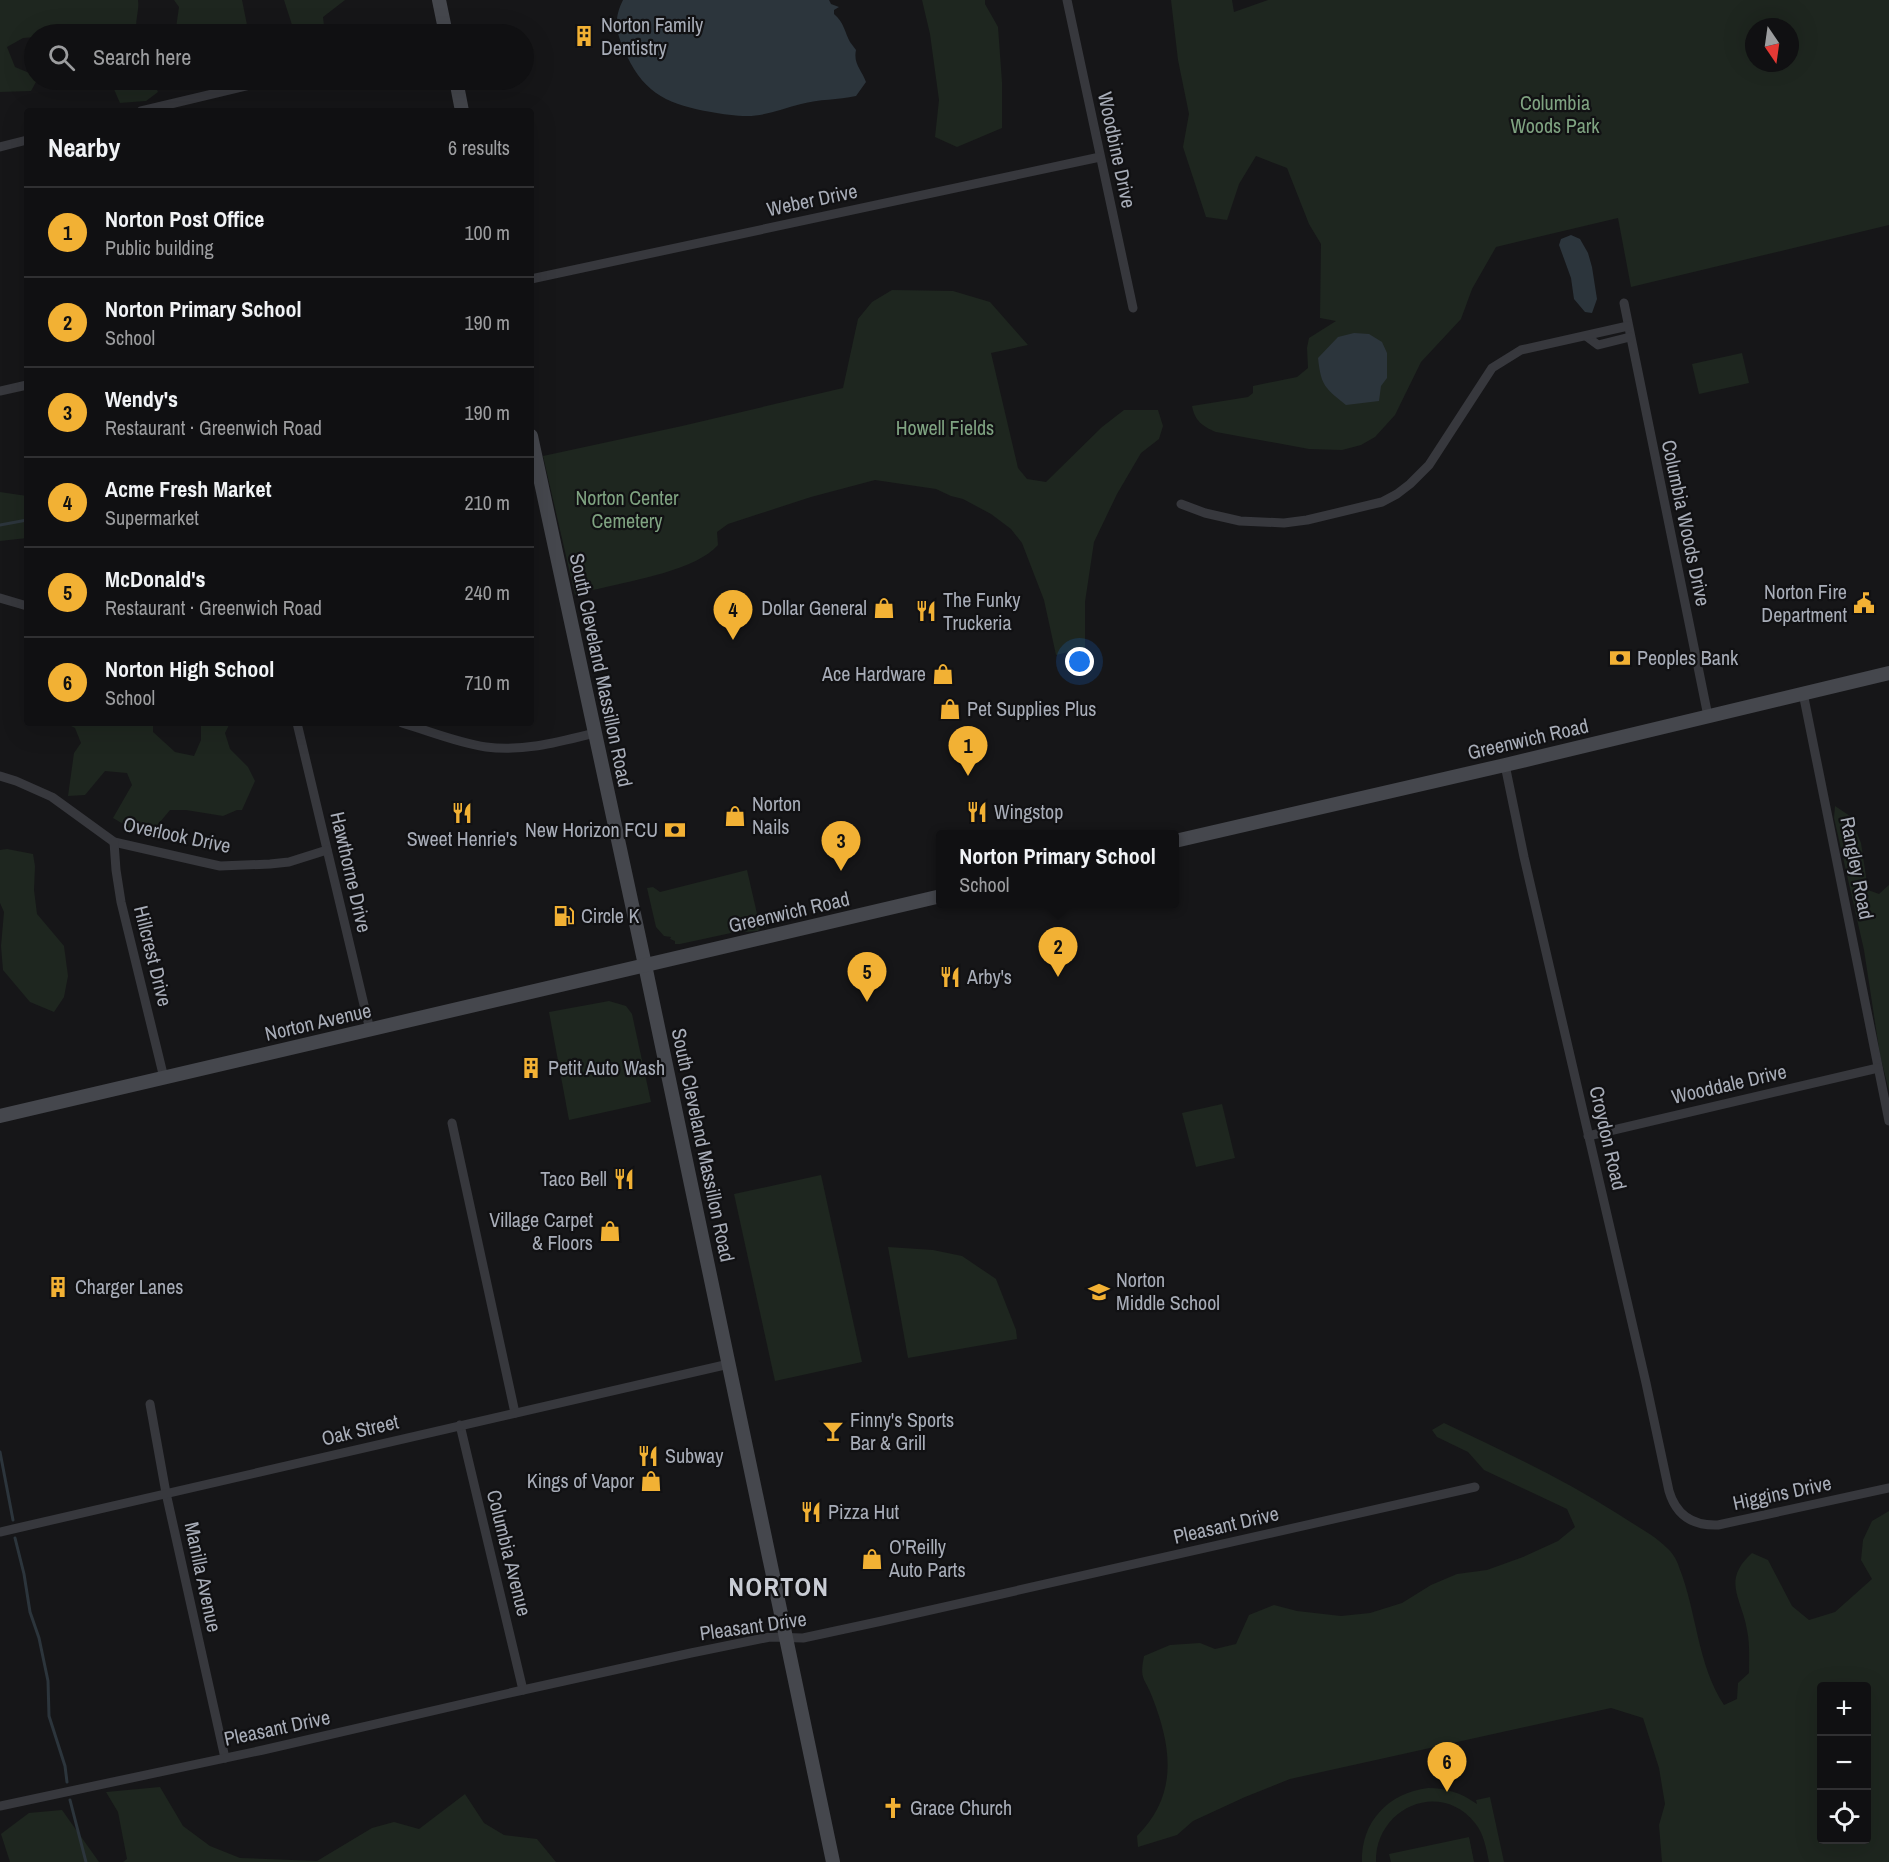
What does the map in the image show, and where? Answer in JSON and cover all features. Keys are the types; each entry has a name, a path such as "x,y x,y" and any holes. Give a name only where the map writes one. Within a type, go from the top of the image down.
{"main road":[{"path":"439,0 444,24"},
{"path":"458,90 461,108"},
{"name":"South Cleveland Massillon Road","path":"534,450 645,965 833,1862"},
{"name":"Greenwich Road","path":"1179,841 1889,673"},
{"name":"Greenwich Road","path":"645,965 936,897"},
{"name":"Norton Avenue","path":"0,1116 645,965"}],"street":[{"name":"Woodbine Drive","path":"1067,0 1133,308"},
{"path":"154,108 229,90"},
{"path":"0,147 24,141"},
{"name":"Weber Drive","path":"534,278 1100,157"},
{"name":"Columbia Woods Drive","path":"1624,303 1708,716"},
{"path":"1181,504 1205,513 1240,520 1284,523 1307,520 1382,502 1410,484 1429,465 1492,368 1521,350 1628,326"},
{"path":"1586,336 1598,345 1630,337"},
{"path":"0,391 24,387"},
{"path":"0,598 24,605"},
{"name":"Rangley Road","path":"1803,693 1889,1121"},
{"name":"Hawthorne Drive","path":"298,726 370,1030"},
{"path":"412,726 477,746 506,749 542,746 595,733"},
{"name":"Croydon Road","path":"1504,765 1647,1383 1669,1491 1674,1505 1683,1516"},
{"name":"Overlook Drive","path":"0,776 52,797 114,842 220,866 289,862 327,850"},
{"name":"Hillcrest Drive","path":"114,842 122,902 164,1078"},
{"name":"Wooddale Drive","path":"1588,1136 1878,1068"},
{"path":"452,1123 515,1413"},
{"name":"Oak Street","path":"0,1532 729,1364"},
{"name":"Manilla Avenue","path":"150,1404 166,1493 225,1758"},
{"name":"Columbia Avenue","path":"460,1425 523,1690"},
{"name":"Pleasant Drive","path":"0,1806 743,1642 770,1637 803,1638 882,1621 1475,1487"},
{"name":"Higgins Drive","path":"1683,1516 1701,1524 1718,1525 1889,1488"}],"green space":[{"path":"0,0 138,0 136,24 24,24 24,38 7,47 15,67 24,71 24,90 32,90 0,92"},
{"path":"174,0 242,0 247,24 177,24 179,7"},
{"path":"284,0 345,0 323,17 324,24 292,24"},
{"path":"922,0 985,0 998,27 1002,82 1002,128 957,147 935,137 939,100 930,34"},
{"name":"Columbia Woods Park","path":"1171,0 1232,0 1234,12 1268,0 1889,0 1889,225 1631,287 1618,218 1496,247 1472,289 1461,319 1421,362 1395,415 1375,437 1361,445 1342,450 1309,449 1216,432 1207,428 1195,416 1192,406 1248,397 1253,393 1253,386 1297,377 1308,368 1309,338 1336,321 1320,318 1321,244 1309,224 1287,168 1256,156 1239,184 1227,220 1206,217 1183,147 1189,114 1178,60"},
{"path":"114,90 157,90 158,92 146,101 120,103"},
{"path":"892,290 953,291 990,302 1028,345 991,353 1018,468 1027,479 1046,482 1102,427 1124,410 1158,410 1163,426 1159,439 1141,453 1117,494 1094,542 1085,602 1085,648 1056,655 1044,600 1022,543 1011,529 991,514 963,499 936,489 875,480 811,497 728,524 717,532 718,545 695,561 647,577 575,595 543,456 843,388 858,319 872,302"},
{"path":"1742,353 1749,383 1699,394 1692,364"},
{"path":"0,492 24,496 24,538 0,541"},
{"path":"71,726 153,726 153,732 175,752 194,756 201,740 201,726 228,726 225,733 230,749 248,767 255,781 242,810 223,816 170,810 150,834 130,828 113,818 132,785 127,773 105,771 85,795 68,796 74,753 81,743 75,728"},
{"path":"1835,806 1850,816 1861,843 1868,890 1879,894 1889,885 1889,1091 1880,1055 1864,950 1834,818"},
{"path":"7,849 33,854 37,914 64,946 68,976 64,997 54,1012 30,1002 3,970 1,946 4,912 0,903 0,850"},
{"path":"747,870 758,918 762,922 767,922 766,927 761,927 758,931 731,933 675,944 675,941 670,939 671,937 664,936 656,927 647,888 653,887 660,892"},
{"path":"609,1001 626,1006 632,1014 651,1102 569,1120 549,1012"},
{"path":"1222,1104 1235,1158 1196,1167 1182,1113"},
{"path":"821,1175 862,1362 775,1381 734,1194"},
{"path":"888,1247 933,1250 962,1256 996,1279 1016,1330 1017,1339 908,1358"},
{"path":"1444,1423 1576,1489 1662,1543 1677,1562 1708,1672 1724,1705 1737,1699 1738,1683 1749,1673 1748,1635 1735,1581 1737,1572 1743,1563 1752,1553 1768,1560 1792,1606 1809,1620 1835,1612 1872,1579 1861,1560 1863,1540 1872,1521 1889,1511 1889,1862 1662,1862 1659,1825 1665,1804 1659,1768 1643,1718 1611,1708 1290,1779 1193,1821 1177,1835 1138,1847 1137,1836 1159,1804 1168,1771 1164,1736 1143,1675 1144,1656 1170,1645 1200,1643 1215,1649 1236,1644 1249,1615 1274,1605 1297,1611 1341,1616 1370,1613 1402,1603 1431,1585 1457,1574 1487,1570 1523,1557 1558,1541 1575,1527 1567,1509 1484,1470 1468,1452 1437,1437 1432,1430"},
{"path":"160,1787 183,1826 210,1846 240,1858 317,1861 372,1828 394,1822 419,1829 465,1794 484,1823 504,1835 537,1839 556,1862 123,1862 127,1859 118,1812 106,1792"},
{"path":"1428,1788 1454,1792 1477,1804 1476,1800 1490,1797 1504,1862 1489,1862 1481,1832 1461,1810 1445,1803 1428,1802 1412,1806 1398,1814 1386,1827 1379,1843 1376,1862 1362,1862 1366,1834 1380,1812 1401,1796"},
{"path":"62,1810 99,1862 10,1862 1,1834 29,1813"},
{"path":"1469,1837 1474,1862 1391,1862 1389,1854"}],"shaded area":[{"path":"623,0 829,0 831,4 839,7 834,10 834,14 840,20 856,50 857,63 866,82 856,96 808,102 754,116 724,114 684,106 651,89 634,69 618,35 618,15"},
{"path":"1571,235 1580,239 1588,253 1592,267 1597,299 1592,313 1585,312 1574,299 1571,278 1559,245 1561,239"},
{"path":"1354,333 1369,334 1382,342 1387,353 1387,378 1381,386 1379,401 1346,405 1325,386 1323,381 1318,358 1338,337"}],"waterway":[{"path":"0,525 24,521"},
{"path":"0,1452 13,1520"},
{"path":"15,1538 30,1612 39,1638 48,1681 49,1716 65,1766 67,1782"},
{"path":"70,1800 86,1862"}],"place":[{"name":"Norton Family Dentistry","path":"584,36"},
{"name":"Norton Fire Department","path":"1864,603"},
{"name":"Dollar General","path":"884,608"},
{"name":"The Funky Truckeria","path":"926,611"},
{"name":"Acme Fresh Market","path":"733,640"},
{"name":"Peoples Bank","path":"1620,658"},
{"name":"Ace Hardware","path":"943,674"},
{"name":"Pet Supplies Plus","path":"950,709"},
{"name":"Norton Post Office","path":"968,776"},
{"name":"Wingstop","path":"977,812"},
{"name":"Sweet Henrie's","path":"462,813"},
{"name":"Norton Nails","path":"735,816"},
{"name":"New Horizon FCU","path":"675,830"},
{"name":"Wendy's","path":"841,871"},
{"name":"Circle K","path":"564,916"},
{"name":"Arby's","path":"950,977"},
{"name":"Norton Primary School","path":"1058,977"},
{"name":"McDonald's","path":"867,1002"},
{"name":"Petit Auto Wash","path":"531,1068"},
{"name":"Taco Bell","path":"624,1179"},
{"name":"Village Carpet & Floors","path":"610,1231"},
{"name":"Charger Lanes","path":"58,1287"},
{"name":"Norton Middle School","path":"1099,1292"},
{"name":"Finny's Sports Bar & Grill","path":"833,1431"},
{"name":"Subway","path":"648,1456"},
{"name":"Kings of Vapor","path":"651,1481"},
{"name":"Pizza Hut","path":"811,1512"},
{"name":"O'Reilly Auto Parts","path":"872,1559"},
{"name":"Norton High School","path":"1447,1792"},
{"name":"Grace Church","path":"893,1808"}],"district":[{"name":"NORTON","path":"779,1587"}],"park label":[{"name":"Howell Fields","path":"945,428"},
{"name":"Norton Center Cemetery","path":"627,510"}]}
